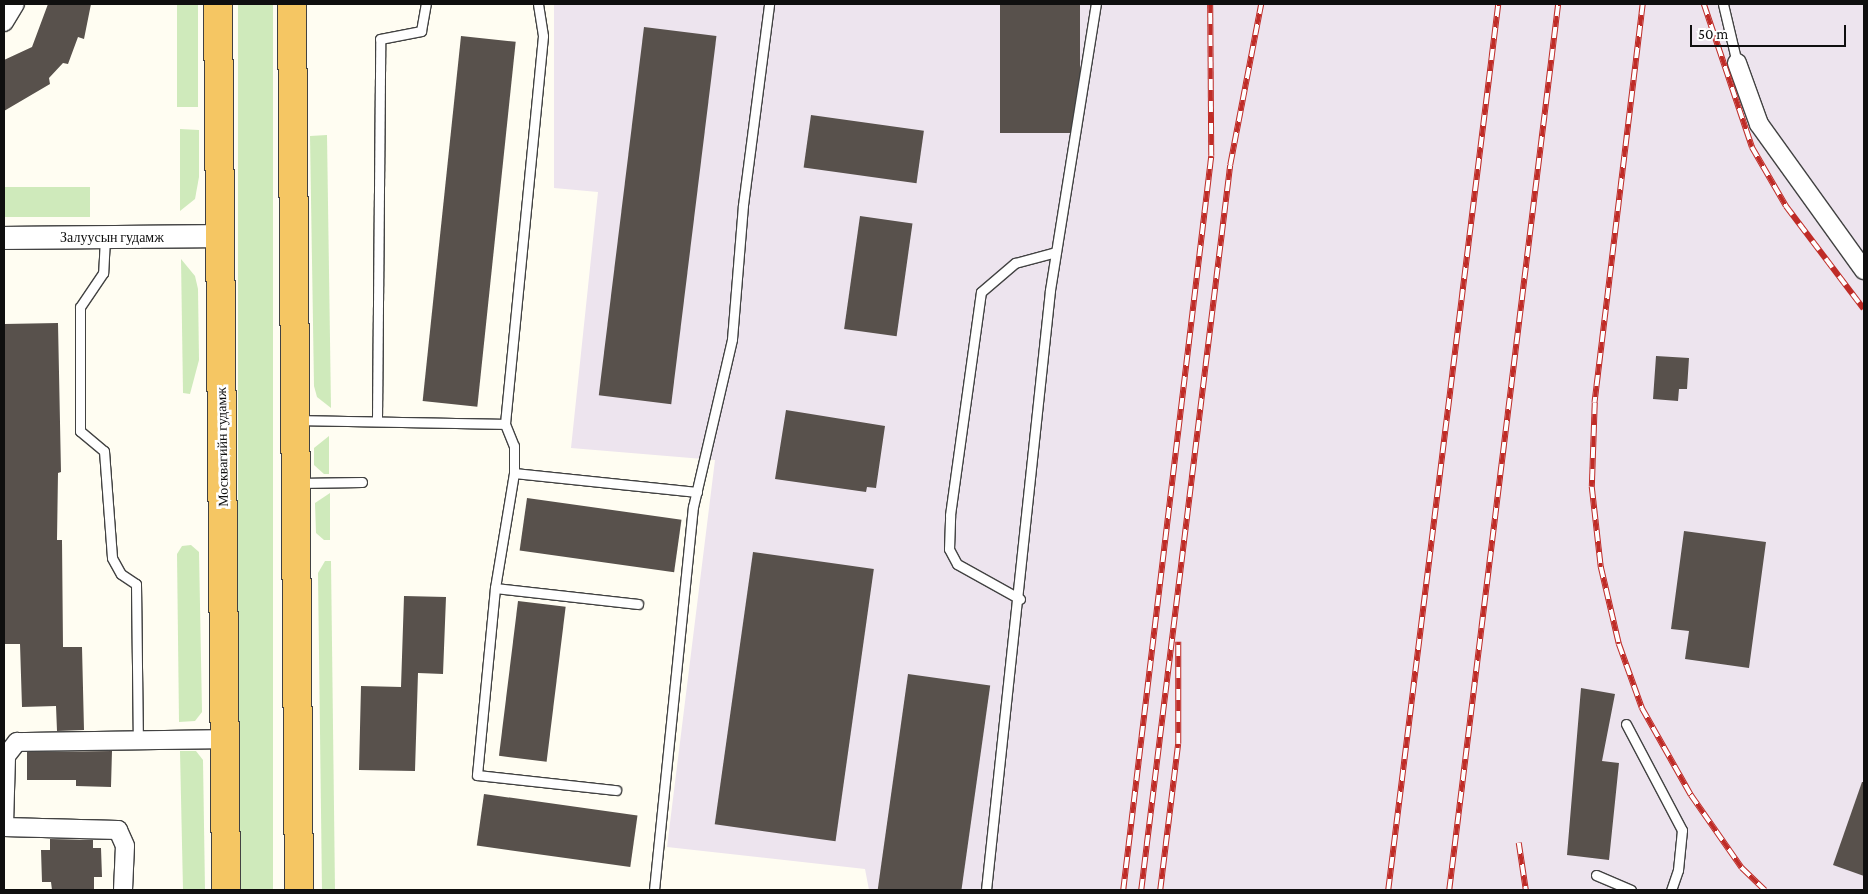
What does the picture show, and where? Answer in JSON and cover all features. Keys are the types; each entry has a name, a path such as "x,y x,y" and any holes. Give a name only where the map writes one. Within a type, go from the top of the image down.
{"highway":[{"name":"Москвагийн гудамж","path":"218,4 226,890"},
{"path":"292,4 298,890"}],"street":[{"path":"4,22 15,4"},
{"path":"1737,63 1759,124 1864,270"},
{"name":"Залуусын гудамж","path":"4,238 220,236"},
{"path":"123,890 125,846 118,830 4,826 6,756 18,742 138,742 225,739"}],"lane":[{"path":"377,419 380,39 421,31 426,4"},
{"path":"538,4 543,36 505,424 514,446 514,473 495,588 477,775 616,790"},
{"path":"654,890 697,492 732,338 743,205 769,4"},
{"path":"986,890 1020,599 1056,252 1096,4"},
{"path":"1723,4 1737,63"},
{"path":"105,238 103,273 80,307 80,431 104,451 112,558 121,574 136,584 138,742"},
{"path":"1020,599 957,564 949,549 950,515 980,292 1014,263 1056,252"},
{"path":"296,420 377,419 505,424"},
{"path":"514,473 697,492"},
{"path":"296,483 362,482"},
{"path":"495,588 638,604"},
{"path":"1626,724 1682,830 1678,870 1671,890"},
{"path":"1596,875 1631,890"}],"shaded area":[{"path":"554,4 1864,4 1864,890 869,890 865,869 667,847 715,460 571,448 598,192 554,188"}],"green space":[{"path":"177,4 198,4 198,107 177,107"},
{"path":"238,4 273,4 273,890 238,890"},
{"path":"180,129 199,130 199,177 195,199 180,211"},
{"path":"327,135 331,408 317,397 314,386 310,136"},
{"path":"4,187 90,187 90,217 4,217"},
{"path":"181,259 195,276 198,289 199,360 190,394 183,393"},
{"path":"329,436 329,474 324,474 314,465 314,448"},
{"path":"330,493 330,540 324,540 316,533 315,503"},
{"path":"191,545 199,552 202,712 195,721 179,722 177,554 182,546"},
{"path":"325,561 331,561 335,890 322,890 318,573"},
{"path":"180,751 196,751 203,760 205,890 183,890"}],"building":[{"path":"48,4 91,4 84,39 78,37 68,64 63,63 49,78 50,84 4,111 4,60 32,47"},
{"path":"1000,4 1080,4 1080,133 1000,133"},
{"path":"644,27 716,36 671,404 599,395"},
{"path":"461,36 516,42 477,407 423,401"},
{"path":"811,115 924,131 917,183 804,167"},
{"path":"860,216 912,223 897,336 844,329"},
{"path":"58,323 61,472 58,473 57,540 62,540 63,647 82,647 84,730 57,731 56,706 22,707 20,644 4,644 4,324"},
{"path":"1656,356 1689,358 1687,389 1679,389 1678,401 1653,399"},
{"path":"786,410 885,426 876,488 867,487 866,492 775,479"},
{"path":"527,498 681,520 674,572 520,550"},
{"path":"1684,531 1766,542 1749,668 1685,659 1689,631 1671,629"},
{"path":"753,552 874,569 836,841 715,824"},
{"path":"404,596 446,597 443,674 418,673 415,771 359,770 361,686 401,687"},
{"path":"518,601 566,607 547,762 499,756"},
{"path":"908,674 990,686 961,890 878,890"},
{"path":"1581,688 1615,694 1602,761 1619,763 1609,860 1567,855"},
{"path":"112,751 111,787 76,786 76,780 27,780 27,752"},
{"path":"1862,782 1864,782 1864,876 1833,865"},
{"path":"484,794 637,816 630,867 477,845"},
{"path":"50,839 93,840 93,848 101,848 102,877 94,877 94,890 52,890 51,882 42,882 41,850 50,850"}],"railway":[{"path":"1123,890 1211,156 1210,4"},
{"path":"1141,890 1230,165 1261,4"},
{"path":"1388,890 1498,4"},
{"path":"1449,890 1558,4"},
{"path":"1643,4 1595,403 1592,487 1601,567 1619,644 1642,708 1691,795 1742,868 1765,890"},
{"path":"1704,4 1752,147 1786,206 1864,309"},
{"path":"1160,890 1178,744 1178,642"},
{"path":"1519,843 1526,890"}]}
